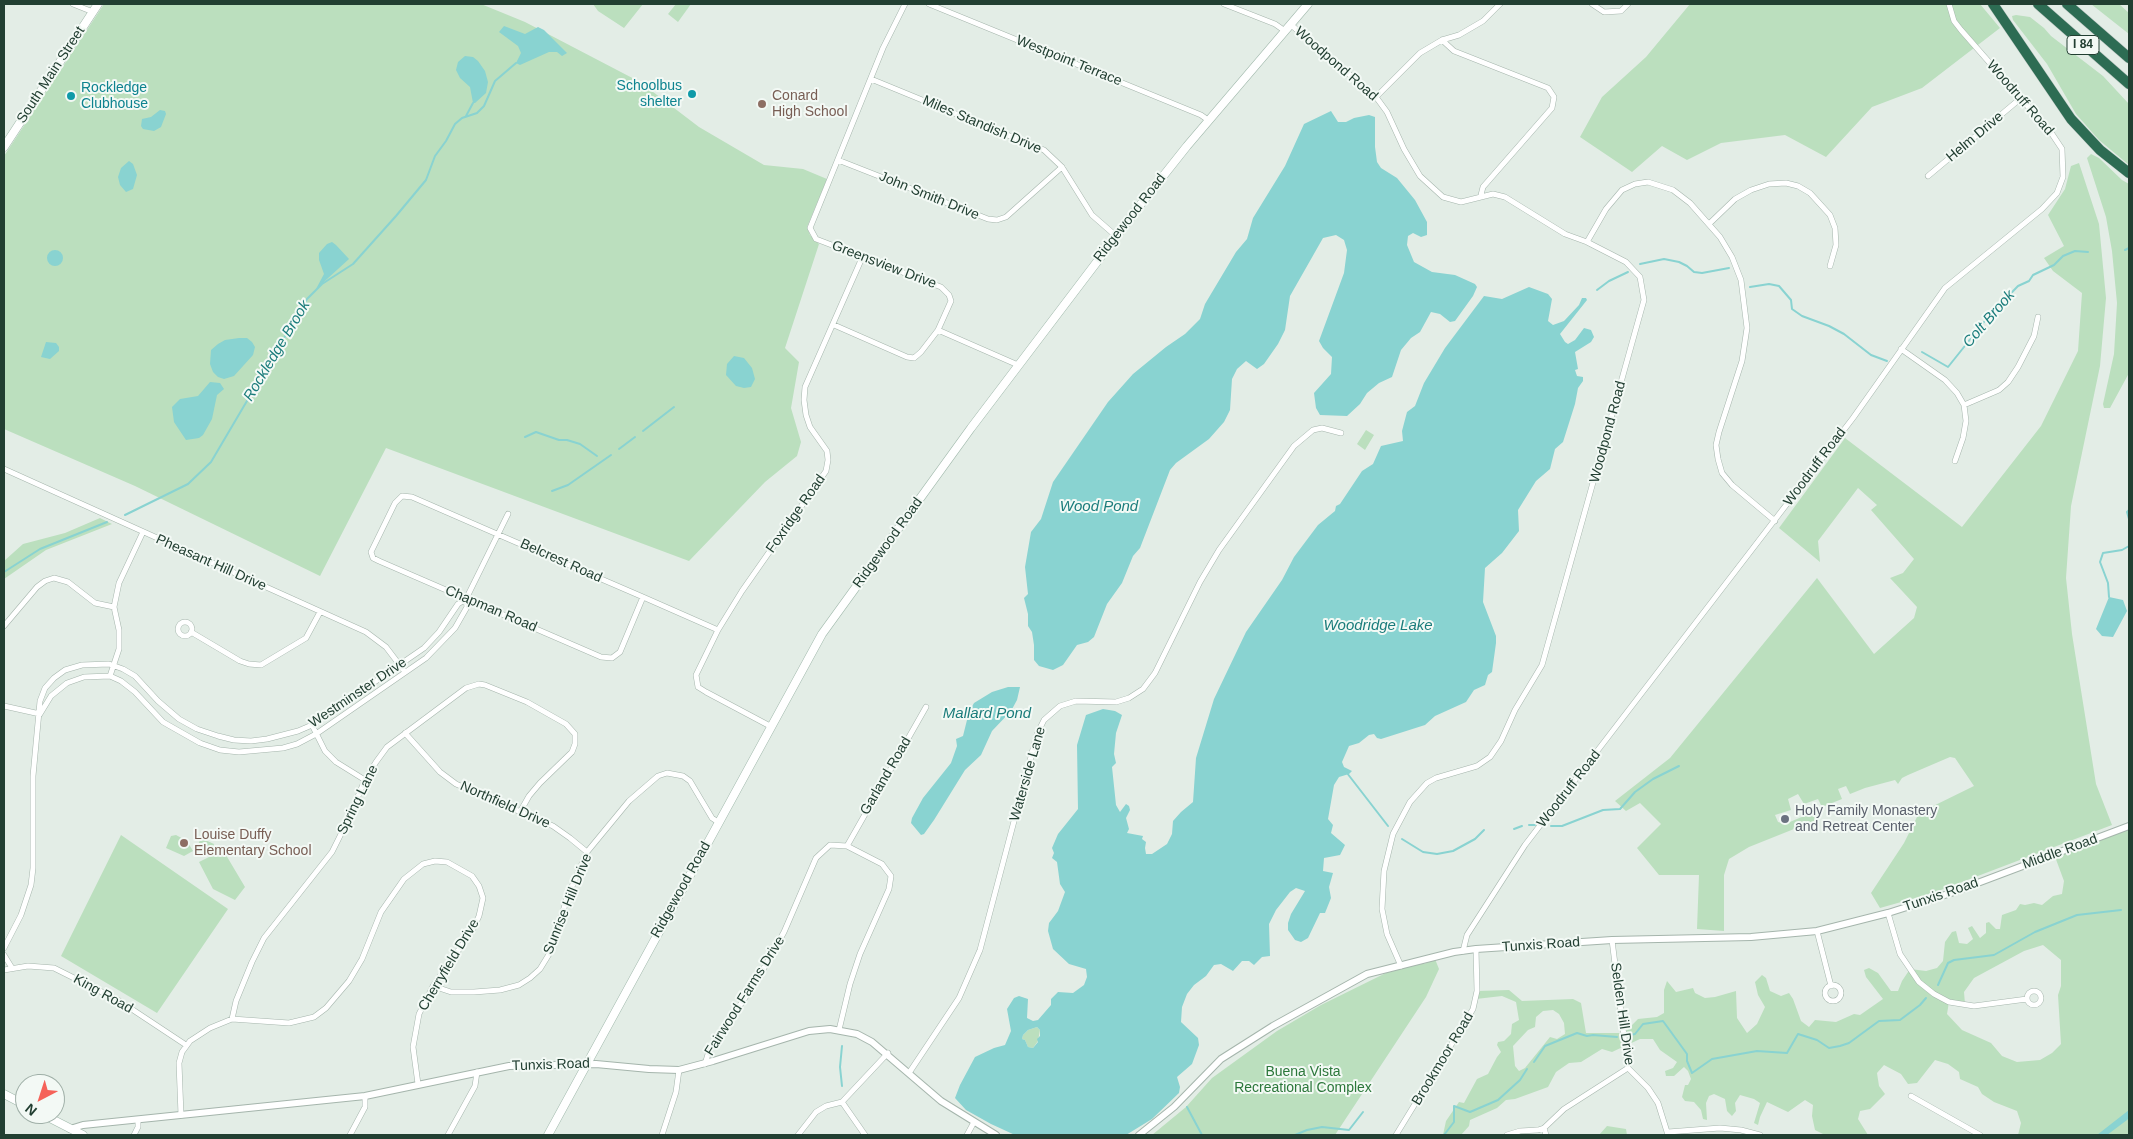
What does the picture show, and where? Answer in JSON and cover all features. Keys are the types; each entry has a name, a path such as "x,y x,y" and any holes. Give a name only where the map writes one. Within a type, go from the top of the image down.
{"highway":[{"path":"1993,4 2074,123 2100,150 2129,174"},
{"name":"I 84","path":"2038,4 2129,84"},
{"name":"I 84","path":"2067,4 2129,58"}],"main road":[{"name":"South Main Street","path":"4,147 98,4"},
{"name":"Ridgewood Road","path":"548,1135 822,634 1018,365 1116,236 1208,120 1308,4"},
{"path":"61,1124 83,1135"}],"street":[{"path":"73,4 92,12"},
{"path":"838,160 889,35 905,4"},
{"name":"Westpoint Terrace","path":"929,4 1201,114 1208,120"},
{"path":"1224,4 1275,24 1284,31"},
{"path":"1376,97 1420,52 1442,40 1459,35 1483,21 1500,4"},
{"path":"1592,4 1604,12 1621,11 1628,4"},
{"name":"Woodruff Road","path":"1463,951 1467,935 1525,845 1853,418 1945,288 2042,210 2057,193 2063,177 2062,148 2052,134 1961,30 1954,21 1949,4"},
{"name":"Woodpond Road","path":"1290,24 1376,97 1387,112 1404,149 1420,176 1443,197 1461,202 1493,194 1505,197 1551,226 1626,262 1640,277 1644,300 1542,665 1515,710 1501,741 1490,757 1477,766 1436,778 1427,783 1410,802 1393,834 1384,871 1382,909 1387,934 1401,966"},
{"path":"1442,40 1454,51 1548,88 1554,97 1552,108 1483,187 1481,196"},
{"name":"Miles Standish Drive","path":"871,79 1037,146 1051,155 1062,167 1092,215 1116,236"},
{"name":"Helm Drive","path":"1928,176 2021,98"},
{"name":"John Smith Drive","path":"838,160 992,220 1006,217 1062,167"},
{"name":"Greensview Drive","path":"838,160 810,228 812,233 816,239 941,287 949,295 951,301 938,330"},
{"path":"1587,242 1613,200 1622,190 1634,184 1648,182 1672,190 1690,203 1710,222 1732,257 1741,280 1748,328 1742,361 1718,432 1716,445 1718,459 1722,472 1732,485 1775,521"},
{"path":"1710,222 1735,199 1751,190 1769,184 1786,183 1798,186 1810,193 1830,214 1835,228 1836,245 1830,266"},
{"name":"Foxridge Road","path":"770,726 698,687 696,675 718,630 742,591 826,471 827,452 810,427 806,415 805,387 862,258"},
{"path":"1964,405 1999,390 2008,382 2034,336 2038,317"},
{"path":"834,325 907,357 914,358 938,330 1018,365"},
{"path":"1900,349 1945,380 1957,393 1964,405 1966,420 1963,438 1955,461"},
{"name":"Waterside Lane","path":"909,1073 958,998 980,950 1037,734 1044,720 1060,706 1076,701 1116,702 1129,698 1143,689 1155,673 1200,582 1219,550 1294,446 1313,430 1322,428 1341,433"},
{"name":"Pheasant Hill Drive","path":"4,469 366,632 378,639 405,672"},
{"name":"Belcrest Road","path":"402,496 412,497 718,630"},
{"name":"Chapman Road","path":"402,496 395,502 372,547 373,558 601,657 612,658 620,652 643,597"},
{"name":"Westminster Drive","path":"4,948 21,915 31,885 33,868 33,776 42,694 49,683 59,674 76,666 91,663 115,666 135,676 158,701 179,719 197,729 234,740 267,739 312,725 424,648 439,632 458,604 466,599 508,514"},
{"path":"110,676 115,666 120,642 114,607 119,583 143,532"},
{"path":"4,626 37,587 54,578 68,582 95,603 114,607"},
{"name":"Westminster Drive","path":"40,714 51,696 67,683 84,676 110,676 121,681 135,692 151,711 167,725 191,740 209,747 234,752 265,751 297,744 316,734 426,658 454,628 467,607 466,599"},
{"path":"191,632 240,661 261,665 306,638 320,612"},
{"name":"Spring Lane","path":"232,1020 236,1001 264,938 332,852 365,780 387,747 466,688 479,684 527,702 566,724 575,734 575,744 572,752 540,783 529,796 520,812"},
{"path":"4,706 40,714"},
{"name":"Garland Road","path":"846,846 926,706"},
{"path":"312,725 325,751 336,762 365,780"},
{"name":"Northfield Drive","path":"405,733 440,772 456,784 553,826 587,852"},
{"name":"Sunrise Hill Drive","path":"433,986 451,992 500,990 519,985 540,969 551,951 567,898 587,852 629,802 652,780 667,773 683,776 690,781 712,818 718,822"},
{"name":"Middle Road","path":"1991,878 2129,826"},
{"name":"Fairwood Farms Drive","path":"705,1064 709,1051 759,977 784,932 816,858 830,845 846,846"},
{"path":"839,1030 858,962 889,889 891,876 882,864 846,846"},
{"name":"Cherryfield Drive","path":"232,1020 289,1024 302,1022 314,1017 326,1008 349,980 362,960 381,912 395,890 414,870 423,864 434,861 447,862 472,876 479,886 483,898 479,916 472,931 433,986 419,1014 415,1031 414,1060 418,1084"},
{"name":"Tunxis Road","path":"1139,1135 1174,1107 1214,1065 1251,1039 1367,974 1476,949 1612,940 1752,937 1817,931 1888,913 1991,878"},
{"path":"1888,913 1900,954 1919,982 1934,994 1949,1002 1974,1006 2027,999"},
{"path":"1817,931 1831,986"},
{"name":"Selden Hill Drive","path":"1612,940 1628,1068 1656,1099 1668,1134"},
{"name":"Brookmoor Road","path":"1396,1135 1473,1009 1477,991 1476,949"},
{"path":"4,955 12,968"},
{"name":"King Road","path":"4,970 43,966 71,976 118,1000 186,1045"},
{"path":"182,1115 179,1063 186,1045 198,1034 232,1020"},
{"name":"Tunxis Road","path":"70,1129 83,1126 365,1096 477,1072 527,1065 587,1064 679,1070 705,1064 809,1031 839,1030 866,1038 888,1053 941,1101 996,1135"},
{"path":"798,1135 816,1112 826,1106 842,1102 888,1053"},
{"path":"1507,1135 1520,1131 1544,1128 1564,1109 1628,1068"},
{"path":"662,1135 676,1092 679,1070"},
{"path":"448,1135 475,1086 477,1072"},
{"path":"350,1135 365,1107 365,1096"},
{"path":"1911,1096 1980,1135"},
{"path":"842,1102 865,1135"},
{"path":"134,1135 138,1127 138,1120"},
{"path":"967,1135 974,1122"},
{"path":"1544,1128 1546,1135"},
{"path":"1668,1134 1720,1128 1741,1130 1760,1135"}],"green space":[{"path":"104,4 481,4 525,22 640,82 699,127 764,165 803,169 827,179 807,227 810,235 819,244 785,348 799,362 791,408 801,442 797,456 765,482 689,561 386,448 320,576 135,486 4,429 4,156"},
{"path":"593,4 643,4 624,28 598,11"},
{"path":"676,4 691,4 678,22 668,14"},
{"path":"1690,4 1980,4 2000,28 1922,88 1872,107 1826,157 1785,135 1721,143 1687,160 1662,146 1632,172 1580,137 1602,97 1646,57"},
{"path":"2091,4 2119,4 2129,13 2129,34"},
{"path":"2012,16 2030,17 2044,28 2051,36 2103,76 2129,104 2129,165 2099,140 2076,114 2047,64 2013,20"},
{"path":"2091,154 2099,158 2122,180 2129,184 2129,373 2110,408 2104,408 2103,404 2114,354 2117,303 2112,251 2106,217 2087,158"},
{"path":"2079,163 2099,224 2106,298 2100,366 2071,506 2066,578 2072,634 2096,784 2112,825 1933,893 1880,908 1871,893 1904,843 1919,813 1974,786 1955,758 1950,757 1908,775 1902,778 1898,784 1895,780 1850,794 1846,786 1838,789 1842,799 1822,807 1818,799 1804,804 1798,794 1788,799 1791,810 1775,815 1778,822 1785,824 1816,811 1819,819 1749,847 1729,859 1724,875 1724,931 1697,929 1699,875 1659,875 1637,848 1661,824 1640,803 1626,811 1615,801 1670,758 1817,578 1874,654 1914,618 1917,607 1890,578 1903,573 1914,559 1871,510 1877,505 1858,488 1818,541 1820,562 1779,528 1845,438 1962,527 2041,426 2078,351 2082,293 2053,271 2044,258 2064,246 2048,215 2065,189 2071,166"},
{"path":"1366,430 1374,435 1365,450 1357,444"},
{"path":"100,518 112,524 46,550 4,579 4,561 23,544 65,533"},
{"path":"2129,826 2129,1135 2018,1135 2021,1123 2017,1111 1994,1102 1982,1094 1978,1087 1960,1079 1959,1072 1948,1064 1935,1060 1917,1083 1908,1084 1901,1074 1884,1065 1877,1073 1879,1086 1885,1094 1870,1109 1860,1111 1858,1119 1868,1135 1825,1135 1815,1130 1812,1116 1813,1105 1805,1100 1788,1112 1767,1102 1758,1125 1754,1123 1760,1103 1740,1095 1735,1103 1736,1111 1732,1116 1727,1111 1725,1099 1714,1094 1709,1096 1706,1103 1707,1120 1703,1119 1701,1110 1694,1102 1685,1101 1682,1097 1685,1085 1688,1085 1691,1079 1688,1071 1684,1067 1674,1076 1666,1076 1665,1071 1673,1068 1677,1062 1660,1050 1653,1039 1640,1039 1612,1052 1602,1049 1581,1062 1569,1063 1556,1072 1548,1087 1515,1099 1506,1100 1497,1108 1470,1120 1469,1126 1461,1135 1443,1135 1446,1121 1459,1102 1464,1103 1477,1079 1488,1074 1501,1052 1497,1045 1498,1042 1504,1041 1511,1034 1512,1024 1519,1020 1516,1002 1502,996 1476,999 1477,991 1509,990 1522,1001 1573,999 1581,1003 1586,1033 1624,1033 1638,1019 1657,1017 1664,1013 1664,990 1667,981 1676,992 1693,988 1695,993 1705,998 1736,991 1737,1018 1747,1033 1757,1024 1765,1007 1758,995 1755,982 1762,975 1766,978 1770,991 1781,996 1789,993 1801,1021 1809,1027 1815,1020 1836,1022 1854,1014 1860,1015 1883,999 1866,977 1864,970 1869,968 1878,973 1891,991 1898,991 1910,969 1926,971 1937,968 1943,961 1945,942 1952,932 1956,931 1959,943 1967,944 1973,939 1968,928 1972,926 1980,938 1986,933 1986,923 1989,922 1996,929 2000,929 2002,915 2016,910 2020,904 2034,903 2042,905 2053,896 2062,894 2064,881 2054,854","holes":["2043,945 2061,960 2061,986 2058,995 2061,1044 2052,1053 2040,1060 2017,1062 2002,1056 1991,1043 1962,1030 1947,1014 1949,1002 1965,1004 1964,992 1974,978 2024,951","1553,1010 1559,1014 1564,1023 1565,1034 1557,1039 1550,1037 1525,1068 1519,1071 1515,1066 1513,1046 1528,1030 1535,1027 1536,1017 1543,1011"]},
{"path":"121,835 228,909 157,1013 61,956"},
{"path":"176,835 187,841 193,851 184,856 166,848 171,836"},
{"path":"201,838 214,844 212,854 209,855 196,849"},
{"path":"223,850 245,887 235,900 213,889 199,862"},
{"name":"Buena Vista Recreational Complex","path":"1435,959 1439,969 1426,997 1335,1135 1152,1135 1186,1107 1212,1078 1277,1031 1321,1005 1394,969 1427,963"},
{"path":"1037,1027 1040,1030 1038,1041 1033,1048 1028,1047 1025,1040 1022,1039 1023,1035 1028,1030"},
{"path":"1607,1126 1626,1129 1627,1135 1599,1135"}],"water":[{"path":"504,26 525,34 538,27 544,30 567,53 562,56 557,52 549,52 520,65 516,63 521,53 518,46 499,32"},
{"path":"465,56 473,57 478,61 485,71 488,82 486,93 475,103 473,103 470,87 460,78 456,70 458,62"},
{"path":"160,110 165,111 166,114 161,127 154,131 143,129 141,126 142,119 151,117"},
{"name":"Wood Pond","path":"1331,111 1338,122 1346,122 1369,115 1375,117 1377,162 1381,168 1397,178 1415,200 1427,222 1427,235 1421,237 1413,233 1408,236 1407,245 1414,262 1432,272 1455,275 1475,284 1477,287 1473,296 1455,321 1450,322 1440,314 1431,312 1420,332 1411,338 1401,350 1392,377 1379,383 1367,393 1360,404 1347,416 1320,415 1316,408 1314,393 1331,374 1332,357 1319,341 1344,273 1347,250 1344,240 1336,235 1323,238 1290,296 1285,330 1278,344 1264,364 1257,369 1246,361 1237,369 1232,379 1230,410 1224,422 1209,439 1176,463 1170,470 1140,548 1133,556 1122,583 1107,604 1094,637 1088,642 1077,645 1063,665 1053,670 1039,666 1034,660 1032,632 1028,626 1028,614 1024,598 1028,594 1025,567 1031,532 1041,519 1053,482 1108,402 1133,374 1185,334 1200,319 1205,304 1236,252 1247,239 1253,218 1285,166 1304,124"},
{"path":"129,161 133,164 137,175 133,189 126,192 120,185 118,177 121,168"},
{"path":"332,242 349,259 316,289 324,274 319,260 319,253 327,244"},
{"path":"52,250 58,250 63,255 61,264 52,266 47,261 47,255"},
{"name":"Woodridge Lake","path":"1529,287 1548,294 1552,299 1548,321 1553,325 1564,321 1579,305 1582,298 1586,298 1587,300 1560,334 1568,344 1575,340 1584,328 1591,330 1594,337 1591,342 1575,352 1578,369 1575,370 1577,376 1583,377 1583,381 1578,388 1563,442 1555,449 1550,469 1536,481 1518,510 1519,531 1502,553 1485,568 1483,602 1496,636 1496,643 1492,672 1488,675 1485,685 1474,690 1466,702 1435,716 1425,725 1381,739 1377,738 1374,734 1369,735 1359,743 1349,746 1342,762 1344,767 1352,771 1339,777 1334,785 1328,819 1333,825 1331,833 1345,845 1340,855 1324,858 1323,871 1333,873 1329,887 1331,898 1325,913 1320,913 1308,938 1301,942 1295,940 1288,930 1288,923 1291,914 1305,891 1296,888 1290,892 1276,910 1269,924 1270,956 1262,957 1254,965 1249,961 1242,961 1233,971 1221,964 1214,965 1206,976 1194,985 1187,994 1182,1007 1181,1022 1198,1038 1199,1045 1192,1064 1177,1077 1180,1087 1179,1093 1152,1119 1126,1135 1015,1135 966,1110 955,1098 960,1085 975,1057 1005,1045 1011,1031 1007,1009 1014,998 1019,996 1028,999 1027,1018 1033,1021 1038,1020 1051,1005 1051,999 1058,992 1073,993 1084,985 1087,977 1086,969 1069,964 1053,949 1048,931 1049,923 1058,911 1065,892 1060,884 1057,862 1052,858 1054,853 1052,848 1058,834 1078,809 1077,745 1086,715 1103,709 1115,711 1122,715 1116,733 1114,754 1116,763 1112,767 1116,805 1120,812 1126,804 1129,806 1130,810 1126,818 1129,829 1127,833 1143,836 1142,839 1146,842 1146,854 1152,854 1167,844 1172,834 1173,821 1193,802 1196,758 1214,699 1246,632 1282,580 1294,557 1318,525 1335,511 1336,506 1340,504 1362,471 1373,464 1381,446 1403,441 1402,431 1407,412 1415,406 1424,383 1445,348 1484,296 1502,299","holes":["1037,1027 1040,1030 1038,1042 1033,1048 1028,1047 1025,1040 1022,1039 1023,1035 1028,1030"]},
{"path":"247,338 252,342 255,347 253,355 234,376 224,379 218,377 213,372 210,364 211,350 225,340"},
{"path":"46,342 56,343 59,347 59,351 50,359 41,357"},
{"path":"734,356 744,358 752,368 755,379 751,387 736,386 726,375 727,364"},
{"path":"210,382 220,383 224,389 217,395 212,419 203,435 199,438 186,440 174,422 172,407 180,399 198,396"},
{"path":"2109,597 2123,600 2127,611 2113,637 2102,636 2096,629"},
{"name":"Mallard Pond","path":"1008,687 1020,687 1017,700 1011,711 992,731 981,755 965,770 934,820 924,834 921,835 911,823 912,818 923,798 951,763 957,746 956,739 963,736 969,712 974,703 992,692"},
{"path":"2129,1110 2129,1118 2127,1120 2107,1135 2097,1135"}],"waterway":[{"name":"Rockledge Brook","path":"125,515 188,484 211,462 307,299 322,284 353,264 396,216 426,180 435,156 455,124 462,118 477,113 484,106 495,81 516,63"},
{"path":"466,116 473,103"},
{"name":"Colt Brook","path":"2125,250 2129,248"},
{"name":"Colt Brook","path":"1922,352 1948,367 1988,317 2018,286 2029,281 2033,275 2054,265 2063,256 2075,251 2088,252"},
{"name":"Colt Brook","path":"1640,264 1664,259 1679,262 1694,272 1702,273 1729,268"},
{"name":"Colt Brook","path":"1597,290 1609,281 1628,272"},
{"name":"Colt Brook","path":"1750,287 1769,284 1779,286 1791,300 1792,309 1802,316 1829,326 1844,334 1871,355 1887,361"},
{"path":"643,431 674,407"},
{"path":"525,437 536,432 559,440 567,440 580,444 597,456"},
{"path":"619,449 635,437"},
{"path":"552,491 568,485 611,455"},
{"path":"2129,483 2129,489"},
{"path":"2129,510 2127,512 2129,519"},
{"name":"Rockledge Brook","path":"4,572 40,549 107,522"},
{"path":"2109,597 2108,583 2100,562 2103,553 2122,550 2129,546"},
{"path":"1551,826 1562,826 1603,810 1620,809 1635,792 1653,779 1679,766"},
{"path":"1347,773 1388,826"},
{"path":"1529,825 1535,825"},
{"path":"1514,829 1522,826"},
{"path":"1402,839 1423,852 1437,854 1453,851 1475,839 1484,830"},
{"path":"1938,985 1948,963 1954,960 1994,955 2035,932 2077,915 2121,910"},
{"path":"1630,1035 1635,1034 1643,1024 1663,1021 1687,1054 1687,1061 1692,1073 1712,1059 1757,1051 1787,1053 1798,1034 1817,1040 1829,1048 1840,1046 1849,1043 1879,1021 1900,1020 1926,998"},
{"path":"1534,1062 1545,1046 1577,1033 1587,1036 1617,1037"},
{"path":"842,1046 840,1067 842,1086"},
{"path":"1444,1135 1454,1122 1454,1106 1470,1112 1498,1100 1520,1080 1527,1069"},
{"path":"1187,1107 1202,1135"},
{"path":"1295,1135 1322,1127 1349,1130 1363,1112"}],"place":[{"name":"Schoolbus shelter","path":"692,94"},
{"name":"Rockledge Clubhouse","path":"71,96"},
{"name":"Conard High School","path":"762,104"},
{"name":"Holy Family Monastery and Retreat Center","path":"1785,819"},
{"name":"Louise Duffy Elementary School","path":"184,843"}]}
